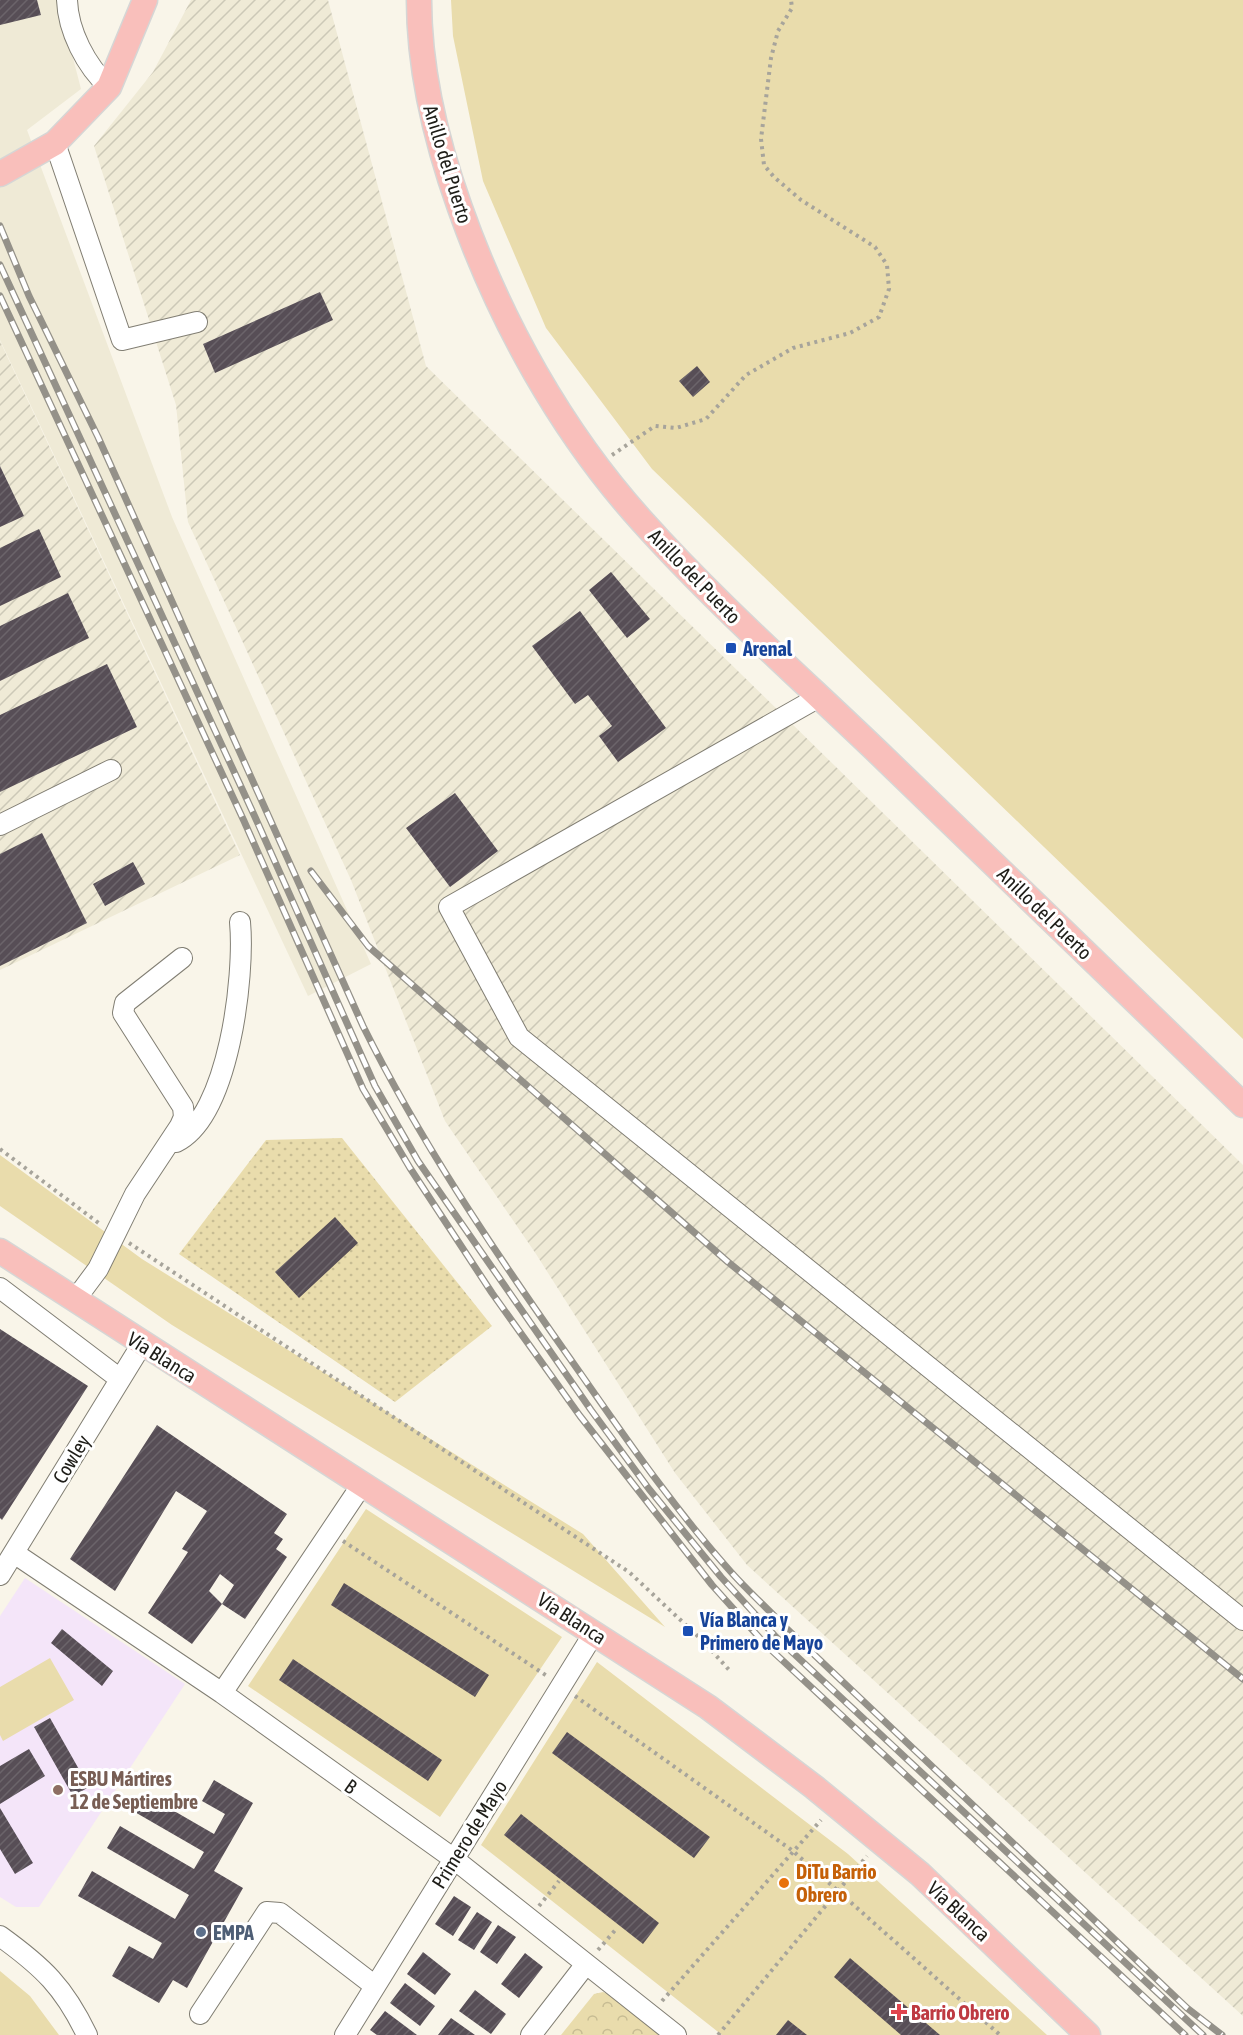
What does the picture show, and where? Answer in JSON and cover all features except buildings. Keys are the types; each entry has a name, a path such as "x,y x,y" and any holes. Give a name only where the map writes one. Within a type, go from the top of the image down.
{"main road":[{"path":"0,174 55,143 109,87 134,32 145,0"},
{"name":"Anillo del Puerto","path":"418,0 418,28 428,100 448,173 471,239 500,308 566,423 597,465 640,519 747,630 1243,1105"},
{"name":"Vía Blanca","path":"4,1251 142,1344 363,1483 708,1707 920,1874 1088,2035"},
{"path":"1048,1995 1072,2035"}],"street":[{"path":"67,0 67,17 93,72 109,87"},
{"path":"55,143 122,340 197,322"},
{"path":"819,697 449,907 519,1036 1243,1620"},
{"path":"0,825 111,770"},
{"path":"168,1146 189,1134 202,1117 219,1078 230,1041 238,996 242,947 240,922"},
{"path":"75,1300 98,1269 135,1194 168,1146 184,1117 183,1107 123,1013 124,1003 182,958"},
{"path":"0,1288 120,1379"},
{"name":"Cowley","path":"0,1575 142,1344"},
{"path":"222,1694 363,1483"},
{"name":"B","path":"14,1553 222,1694 454,1859 676,2035"},
{"name":"Primero de Mayo","path":"345,2035 594,1633"},
{"path":"200,2014 267,1912 280,1913 375,1986"},
{"path":"0,1936 34,1960 70,2001 87,2035"},
{"path":"531,2035 586,1964"}],"path":[{"path":"597,465 655,426 676,428 706,419 746,375 793,348 850,333 879,317 890,289 887,266 875,247 801,200 774,177 764,165 761,139 771,58 778,31 792,8 791,0"},
{"path":"0,1149 114,1233 629,1572 703,1641 730,1671"},
{"path":"330,1532 561,1686 793,1851 1000,2035"},
{"path":"651,2015 835,1805"},
{"path":"718,2035 865,1857 882,1845"},
{"path":"529,1919 559,1881"},
{"path":"586,1964 617,1928"}],"shaded area":[{"path":"0,0 58,0 81,89 27,130 172,517 371,964 308,996 0,340"},
{"path":"191,0 328,0 426,366 1243,1165 1243,2016 747,1565 675,1473 536,1254 445,1121 351,880 188,522 176,405 94,146 153,72"},
{"path":"0,341 240,855 0,970"},
{"name":"ESBU Mártires 12 de Septiembre","path":"25,1578 185,1684 39,1907 16,1907 0,1897 0,1616"}],"green space":[{"path":"451,0 1243,0 1243,1039 652,469 546,328 483,181 453,36"},
{"path":"342,1138 492,1326 395,1402 179,1254 266,1140"},
{"path":"0,1155 142,1259 583,1534 665,1627 172,1325 0,1206"},
{"path":"366,1509 562,1637 440,1817 248,1686"},
{"path":"50,1658 74,1700 3,1741 0,1735 0,1687"},
{"path":"597,1662 848,1854 1047,2035 722,2035 481,1845"},
{"path":"0,1971 30,1996 59,2035 0,2035"},
{"path":"603,1992 610,1995 660,2035 561,2035 594,1994"}],"railway":[{"path":"0,226 29,296 98,437 363,1026 432,1152 510,1272 644,1463 686,1519 737,1579 1187,2008 1222,2035"},
{"path":"0,265 255,817 375,1086 418,1161 591,1410 649,1489 721,1577 776,1637 1203,2035"},
{"path":"0,296 244,821 363,1089 410,1168 492,1293 580,1416 712,1585 767,1646 1185,2035"},
{"path":"311,871 368,946 728,1262 1243,1679"}],"place":[{"name":"Arenal","path":"731,648"},
{"name":"Vía Blanca y Primero de Mayo","path":"688,1631"},
{"name":"ESBU Mártires 12 de Septiembre","path":"58,1790"},
{"name":"DiTu Barrio Obrero","path":"784,1883"},
{"name":"EMPA","path":"201,1932"},
{"name":"Barrio Obrero","path":"899,2012"}]}
